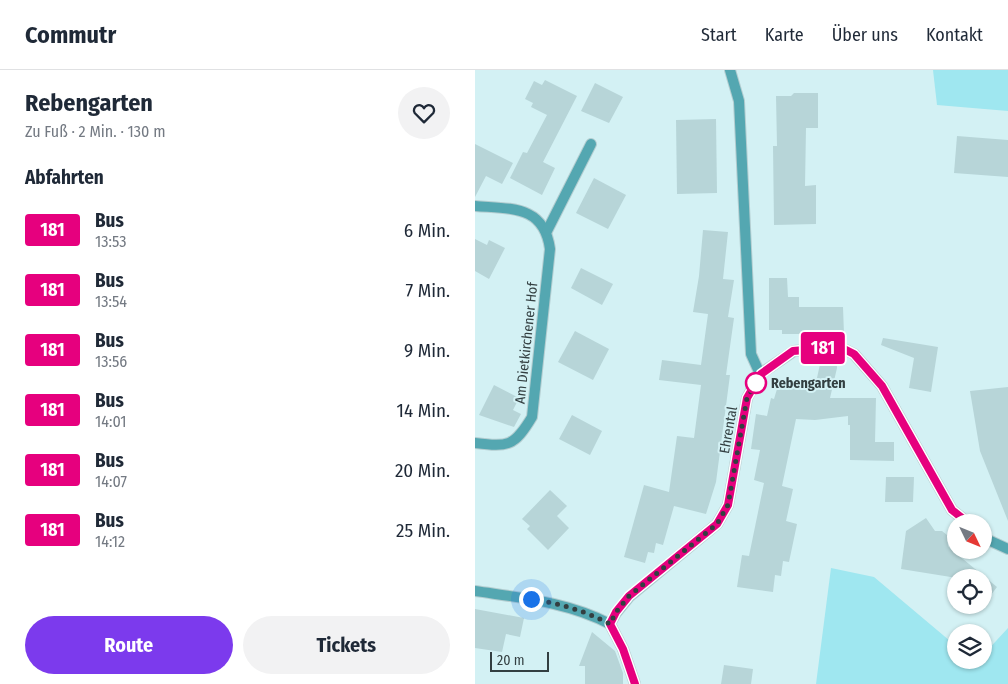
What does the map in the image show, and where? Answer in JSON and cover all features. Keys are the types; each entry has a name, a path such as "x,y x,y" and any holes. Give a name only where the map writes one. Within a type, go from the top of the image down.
{"street":[{"path":"730,70 739,101 751,354 761,374"},
{"path":"475,206 513,209 534,216 547,231 591,144"},
{"name":"Am Dietkirchener Hof","path":"475,443 501,446 520,437 532,417 550,249 547,231"},
{"name":"Ehrental","path":"610,624 616,612 629,596 717,524 728,505 747,398 761,374 793,351 840,347 854,354 882,386 952,510 957,514"},
{"path":"993,542 1008,549"},
{"path":"475,591 549,602 589,613 610,624 623,649 635,684"}],"shaded area":[{"path":"933,70 1008,70 1008,111 937,105"},
{"path":"831,568 874,577 947,638 947,669 992,669 992,645 1008,628 1008,684 816,684"}],"building":[{"path":"545,80 577,96 543,162 555,168 542,195 510,178 523,152 527,153 547,115 531,107 533,103 525,99 534,81 542,85"},
{"path":"595,83 623,97 609,123 581,111"},
{"path":"794,93 818,93 818,128 806,128 805,186 816,185 816,224 774,225 773,146 777,146 776,96 791,96"},
{"path":"716,119 717,193 677,194 676,120"},
{"path":"957,136 1008,140 1008,177 954,173"},
{"path":"475,144 513,163 502,184 486,176 475,197"},
{"path":"594,178 626,195 608,229 576,213"},
{"path":"703,230 728,232 723,279 734,280 728,317 734,318 726,375 730,375 716,482 706,514 674,506 663,545 656,543 654,553 648,552 645,563 624,557 644,485 669,492 677,436 694,438 701,385 659,380 662,360 701,365 708,314 693,312 699,276"},
{"path":"475,239 487,245 489,240 505,248 489,279 475,271"},
{"path":"581,268 613,284 602,305 571,288"},
{"path":"769,278 787,278 788,297 799,297 799,307 843,307 844,334 835,334 835,341 825,341 827,334 782,334 782,330 769,330"},
{"path":"575,331 609,349 593,380 558,362"},
{"path":"883,338 938,347 931,392 909,388 914,358 881,345"},
{"path":"836,354 837,368 830,398 876,398 875,442 894,442 894,461 850,460 850,425 848,425 848,416 815,420 796,419 782,486 793,489 786,521 797,524 789,562 783,561 781,576 775,575 773,592 737,587 742,555 749,556 764,483 754,480 760,450 751,449 756,414 767,416 771,398 774,399 777,389 780,390 782,379 815,387 822,355"},
{"path":"494,385 519,398 513,410 521,414 514,427 479,415"},
{"path":"1008,387 1008,521 980,451 970,391"},
{"path":"572,415 602,431 590,455 559,439"},
{"path":"886,477 914,477 913,502 885,502"},
{"path":"550,490 567,506 557,516 569,528 548,550 527,529 530,526 522,519"},
{"path":"926,518 935,531 942,531 947,535 947,559 963,559 975,569 947,569 947,576 901,569 906,531"},
{"path":"992,583 997,587 992,594"},
{"path":"475,609 524,618 520,637 506,634 502,652 475,648"},
{"path":"592,632 615,651 623,673 623,684 585,684 585,666 579,666"},
{"path":"724,665 753,669 751,684 721,684"}],"bus line":[{"name":"181","path":"635,684 623,649 610,624 616,612 629,596 717,524 728,505 747,398 761,374 793,351 840,347 854,354 882,386 952,510 957,514"}],"place":[{"name":"Rebengarten","path":"756,383"}],"route":[{"path":"531,599 589,613 610,624 616,612 629,596 717,524 728,505 747,398 756,383"}]}
